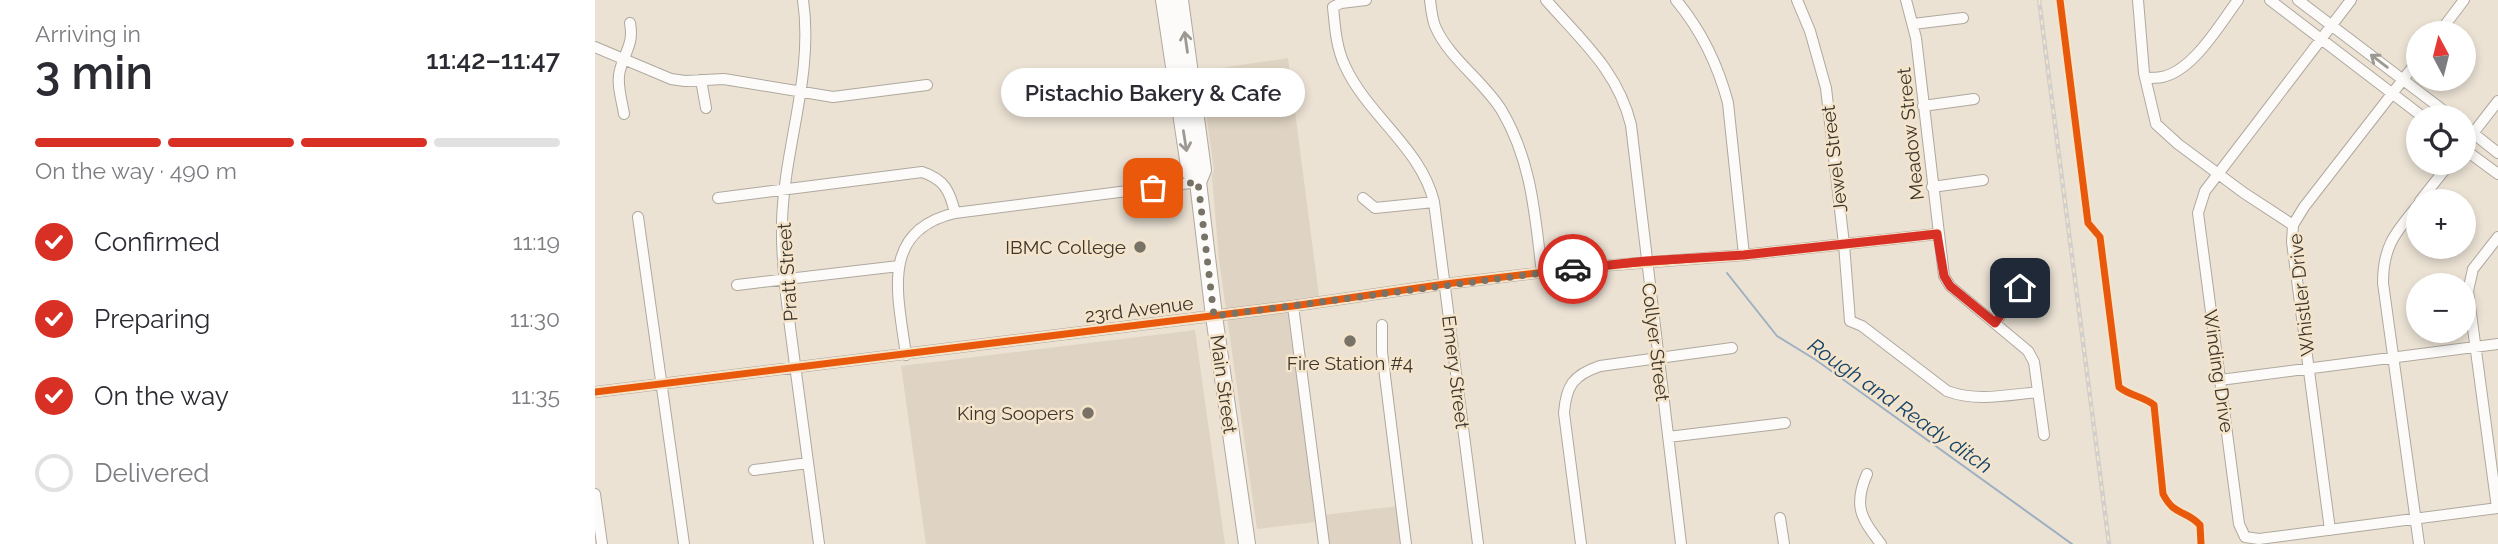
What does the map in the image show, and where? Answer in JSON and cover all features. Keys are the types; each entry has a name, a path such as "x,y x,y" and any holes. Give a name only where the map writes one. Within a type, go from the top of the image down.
{"highway":[{"name":"Main Street","path":"1164,0 1190,173 1198,182"},
{"name":"Main Street","path":"1180,0 1203,170 1198,182 1214,316 1247,544"}],"street":[{"name":"Pratt Street","path":"803,0 806,47 785,189 782,229 785,279 819,544"},
{"name":"Emery Street","path":"1366,0 1341,3 1333,7 1339,49 1349,74 1423,170 1434,202 1478,544"},
{"path":"1430,0 1435,26 1443,40 1500,108 1517,139 1532,188 1542,272"},
{"name":"Collyer Street","path":"1546,0 1610,73 1623,98 1631,125 1681,544"},
{"path":"1676,0 1699,32 1722,80 1728,103 1744,255"},
{"name":"Jewel Street","path":"1797,0 1811,31 1826,88 1850,321 1862,326 1947,391 1960,396 1974,398 2038,392"},
{"name":"Meadow Street","path":"1906,0 1913,24 1944,276 1950,286 2028,351 2034,362 2044,435"},
{"path":"2138,0 2145,78 2156,124 2178,144 2269,211 2293,225"},
{"path":"2145,78 2163,77 2181,69 2197,54 2238,0"},
{"path":"2270,0 2408,105"},
{"path":"2298,0 2437,105"},
{"name":"Winding Drive","path":"2351,0 2205,191 2198,213 2239,524 2245,537 2259,539 2498,508"},
{"path":"2448,21 2464,0"},
{"path":"1913,24 1963,18"},
{"path":"624,114 619,79 633,37 630,23"},
{"path":"595,47 671,79 724,79 833,97 927,85"},
{"name":"Whistler Drive","path":"2330,530 2292,242 2293,225 2406,75"},
{"path":"701,80 706,108"},
{"path":"1923,106 1974,99"},
{"path":"2476,122 2498,101"},
{"path":"2476,136 2498,153"},
{"path":"2476,157 2498,174"},
{"path":"718,198 922,172 944,183 953,201 955,213"},
{"path":"2429,189 2440,175"},
{"path":"1932,187 1983,180"},
{"path":"906,355 897,283 899,266 917,229 939,217 955,213 1198,182"},
{"path":"1363,198 1375,208 1434,202"},
{"path":"638,217 684,544"},
{"path":"2406,220 2387,246 2383,263 2383,283 2419,544"},
{"name":"23rd Avenue","path":"595,392 1293,306 1542,272 1646,261 1744,255 1782,256 1844,244 1937,234"},
{"path":"2498,237 2473,269 2468,291 2498,508"},
{"path":"737,285 899,266"},
{"path":"1995,323 2020,288 2022,275"},
{"path":"1293,306 1324,544"},
{"path":"1382,325 1382,352 1406,544"},
{"path":"2220,380 2498,344"},
{"path":"1581,544 1564,413 1570,385 1581,375 1598,367 1732,348"},
{"path":"1668,437 1785,423"},
{"path":"754,470 808,463"},
{"path":"1867,474 1858,493 1860,509 1866,526 1881,544"},
{"path":"595,494 603,544"},
{"path":"1780,518 1784,544"}],"shaded area":[{"path":"1288,58 1319,296 1297,299 1324,515 1398,506 1403,544 1318,544 1315,522 1257,529 1219,260 1212,176 1214,170 1200,71"},
{"path":"1195,330 1225,544 926,544 901,366"}],"waterway":[{"name":"Rough and Ready ditch","path":"1727,273 1777,336 1816,360 2072,544"}],"railway":[{"path":"2039,0 2109,544"}],"cycle path":[{"path":"2060,0 2088,223 2100,237 2119,387 2154,405 2163,494 2176,510 2200,525 2201,544"},
{"path":"595,392 1587,267 1744,255 1937,234"}],"way so far":[{"path":"1153,188 1198,182 1214,316 1573,269"}],"place":[{"name":"Pistachio Bakery & Cafe","path":"1153,188"},
{"name":"IBMC College","path":"1140,247"},
{"name":"Fire Station #4","path":"1350,341"},
{"name":"King Soopers","path":"1088,413"}],"route":[{"path":"1573,269 1744,255 1937,234 1944,276 1950,286 1995,323 2020,288"}]}
